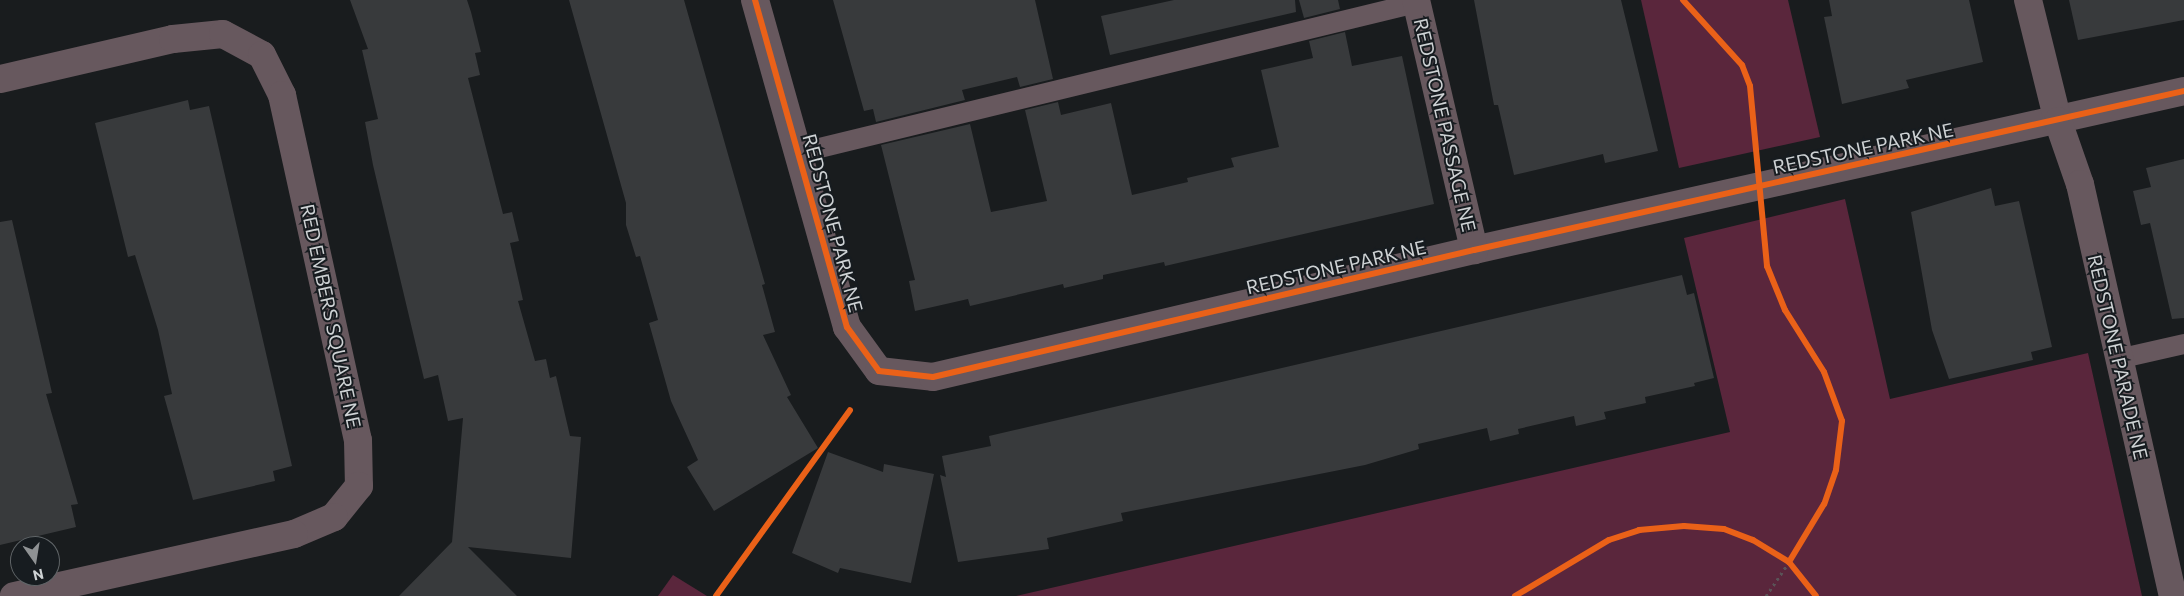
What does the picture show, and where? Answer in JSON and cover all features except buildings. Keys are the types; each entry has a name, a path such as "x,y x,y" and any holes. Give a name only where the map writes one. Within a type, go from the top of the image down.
{"street":[{"name":"REDSTONE PARK NE","path":"755,0 847,327 880,371 934,377 1474,250 2058,121 2184,91"},
{"name":"REDSTONE PARADE NE","path":"2028,0 2058,121 2080,184 2172,596"},
{"name":"REDSTONE PASSAGE NE","path":"1416,2 1474,250"},
{"name":"RED EMBERS SQUARE NE","path":"0,79 173,39 223,34 262,55 282,95 358,440 359,486 334,517 294,534 14,596"},
{"path":"2172,596 2184,593"}],"lane":[{"path":"798,153 1416,2"},
{"path":"2118,359 2184,344"}],"path":[{"path":"1766,596 1794,554"},
{"path":"1782,557 1794,568"}],"shaded area":[{"path":"1641,0 1788,0 1820,137 1679,168"},
{"path":"1845,199 1890,399 2088,353 2142,596 1016,596 1730,432 1684,238"},
{"path":"673,575 707,596 658,596"}],"cycle path":[{"path":"755,0 847,327 879,371 933,377 1474,250 2184,91"},
{"path":"1683,0 1742,65 1750,86 1767,266 1785,310 1824,372 1842,421 1836,470 1824,504 1789,562"},
{"path":"716,596 850,410"},
{"path":"1515,596 1609,540 1639,530 1684,526 1724,529 1753,540 1789,562 1816,596"}]}
